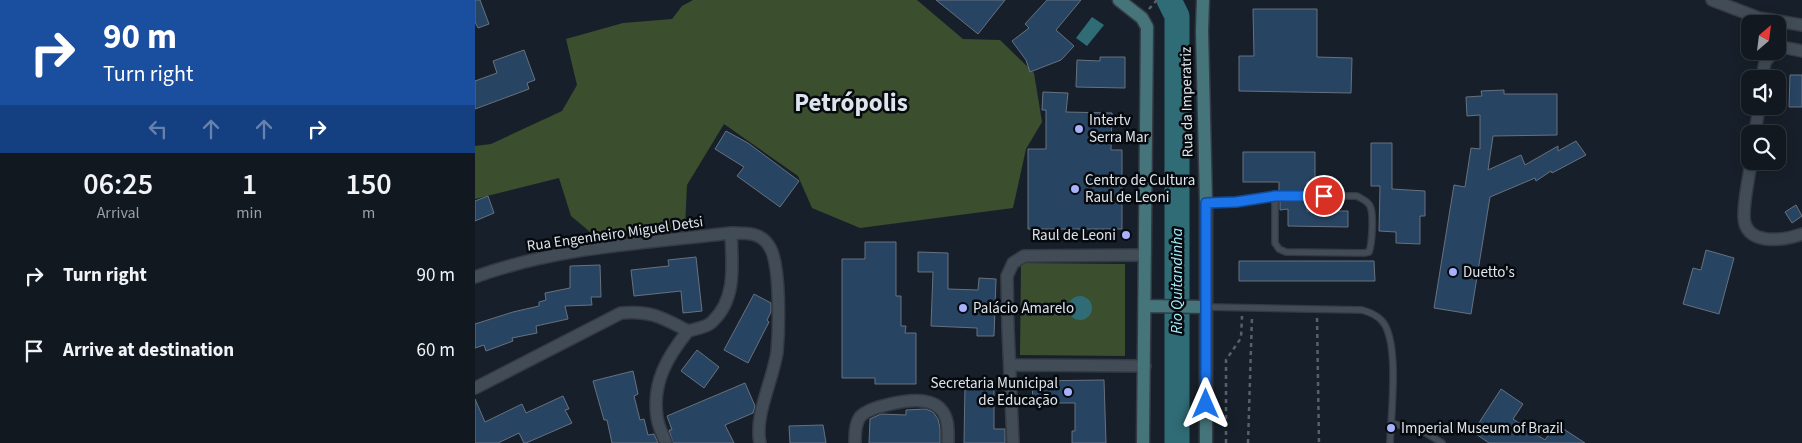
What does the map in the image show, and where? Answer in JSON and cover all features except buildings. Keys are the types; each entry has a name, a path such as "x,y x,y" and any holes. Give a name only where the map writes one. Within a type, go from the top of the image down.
{"main road":[{"path":"1119,0 1142,18 1147,27 1146,306 1143,443"},
{"name":"Rua da Imperatriz","path":"1203,0 1202,41 1206,203 1206,443"},
{"path":"1146,306 1206,307"}],"street":[{"path":"1712,0 1759,18 1796,37"},
{"path":"1750,170 1743,216 1746,226 1752,235 1763,239 1793,237 1802,234"},
{"path":"666,443 657,419 656,398 659,378 672,350 688,331 712,323 728,300 732,276 731,233"},
{"name":"Rua Engenheiro Miguel Detsi","path":"475,277 506,266 544,257 615,246 731,233 748,233 759,237 769,245 775,261 778,305 777,352 762,415 759,436 761,443"},
{"path":"1013,443 1007,329 1007,276 1013,263 1024,256 1145,255"},
{"path":"475,388 621,314 637,311 656,315 688,331"},
{"path":"1010,365 1145,366"},
{"path":"855,443 855,431 858,420 861,415 870,409 902,402 923,401 939,408 944,414 947,423 948,443"}],"lane":[{"path":"1206,203 1236,202 1275,196 1357,196 1365,200 1371,207 1372,245 1369,252 1286,252 1279,249 1275,243 1275,196"},
{"path":"1206,307 1362,310 1372,313 1383,321 1392,346 1394,368 1390,443"},
{"path":"1391,423 1426,433 1443,443"}],"path":[{"path":"1225,443 1226,360 1241,338 1242,307"},
{"path":"1248,443 1252,308"},
{"path":"1317,309 1319,443"}],"green space":[{"path":"693,0 917,0 963,39 1000,40 1034,73 1042,122 1026,149 1013,208 860,228 812,208 798,176 724,124 687,185 685,228 602,242 571,216 559,178 475,199 475,146 491,144 562,111 577,85 566,39 623,23 672,19 682,6"},
{"path":"1021,263 1125,264 1125,356 1020,355"}],"water":[{"path":"1092,17 1104,25 1087,46 1076,38"},
{"path":"1075,296 1085,296 1092,303 1092,313 1085,320 1075,320 1068,313 1068,303"}],"waterway":[{"name":"Rio Quitandinha","path":"1169,0 1177,16 1177,443"}],"place":[{"name":"Intertv Serra Mar","path":"1079,129"},
{"name":"Centro de Cultura Raul de Leoni","path":"1075,189"},
{"name":"Raul de Leoni","path":"1126,235"},
{"name":"Duetto's","path":"1453,272"},
{"name":"Palácio Amarelo","path":"963,308"},
{"name":"Secretaria Municipal de Educação","path":"1068,392"},
{"name":"Imperial Museum of Brazil","path":"1391,428"}],"district":[{"name":"Petrópolis","path":"851,103"}],"route":[{"path":"1206,404 1206,203 1236,202 1275,196 1324,196"}]}
